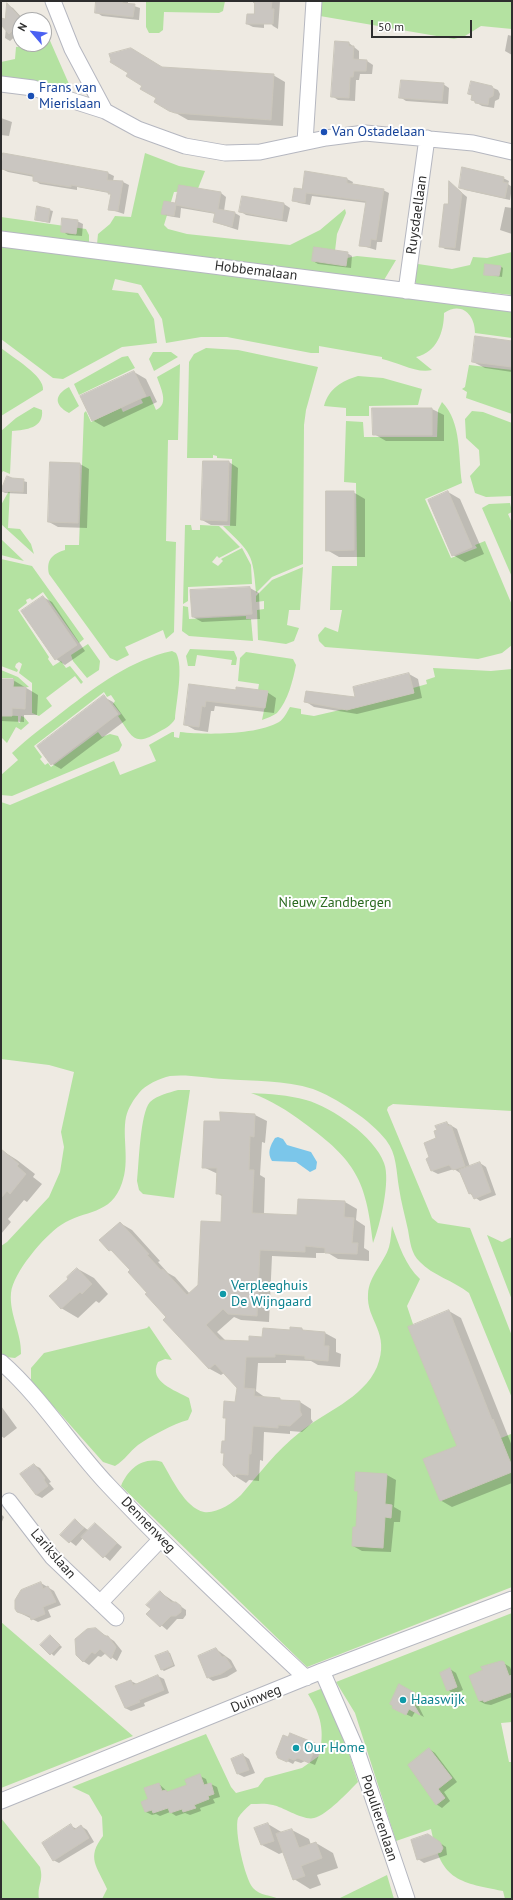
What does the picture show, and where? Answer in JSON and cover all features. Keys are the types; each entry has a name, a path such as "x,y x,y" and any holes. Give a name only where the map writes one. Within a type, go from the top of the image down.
{"street":[{"path":"53,1 72,49 105,111"},
{"path":"305,142 314,1"},
{"path":"1,84 33,88 105,111 138,129 185,146 217,151 260,152 305,142 365,133 473,143 512,152"},
{"name":"Ruysdaellaan","path":"406,291 427,138"},
{"name":"Hobbemalaan","path":"1,239 512,304"},
{"name":"Dennenweg","path":"1,1362 15,1374 72,1445 160,1540 306,1678"},
{"name":"Larikslaan","path":"10,1501 52,1557 116,1618"},
{"path":"100,1603 160,1540"},
{"name":"Duinweg","path":"1,1801 322,1671 512,1599"},
{"name":"Populierenlaan","path":"322,1671 357,1751 407,1899"}],"green space":[{"path":"146,1 225,1 223,11 219,13 164,12 163,30 159,33 149,33 146,27"},
{"path":"321,1 512,1 512,29 481,26 465,36 454,39 320,16"},
{"path":"52,45 76,100 1,80 1,62 15,59 16,52 52,52"},
{"path":"145,153 179,166 205,171 197,191 174,192 164,225 168,229 187,234 290,245 320,230 345,209 346,213 337,234 335,251 347,258 357,256 396,260 384,280 97,244 98,234 110,224 115,216 131,217"},
{"path":"1,217 86,229 89,235 89,243 1,232"},
{"path":"1,243 512,309 512,338 475,333 473,321 466,312 462,309 450,310 444,313 441,334 434,346 429,351 416,357 432,370 426,371 407,367 382,359 382,357 319,346 319,353 311,353 227,337 201,337 166,343 162,319 141,285 115,279 112,290 138,293 154,319 157,343 122,347 63,379 53,378 1,339"},
{"path":"512,252 512,295 418,285 414,281 418,264 452,269 470,265 473,257 487,258"},
{"path":"1,348 39,379 43,390 1,416"},
{"path":"206,348 238,350 318,367 306,410 304,425 303,564 272,577 256,593 252,561 240,542 223,526 230,526 232,459 217,458 217,456 213,455 213,458 187,458 189,362 194,354"},
{"path":"153,352 171,352 178,357 154,371 149,359"},
{"path":"128,356 135,368 79,395 74,384 122,357"},
{"path":"180,364 178,440 168,440 166,541 176,542 174,632 166,639 163,630 125,647 129,655 117,661 110,658 49,574 48,565 53,556 65,550 65,545 79,545 84,413 86,411 91,422 121,408 123,412 143,403 141,399 150,396 156,410 160,407 163,400 162,390 157,377"},
{"path":"469,365 512,370 512,414 466,398 467,392 462,389 465,387"},
{"path":"358,376 383,378 422,389 418,405 369,406 369,416 346,416 346,408 324,406 329,394 337,386"},
{"path":"69,387 79,406 69,413 58,403 58,397"},
{"path":"442,402 453,419 456,430 462,483 425,499 451,558 477,548 475,545 485,541 512,605 512,645 502,653 478,659 325,647 319,641 318,635 325,627 338,632 342,610 330,610 332,566 357,566 356,483 344,482 346,421 363,422 364,437 437,437 438,410"},
{"path":"34,407 42,410 40,421 28,429 12,431 10,474 3,471 1,474 1,431 16,418"},
{"path":"472,411 483,412 512,423 512,496 486,497 475,493 470,476 480,465 479,450 466,438 465,419"},
{"path":"10,489 8,528 20,529 31,544 34,554 1,524 1,505"},
{"path":"510,503 512,512 508,514 512,523 512,577 482,508 489,504"},
{"path":"185,525 191,525 192,530 200,530 200,525 219,526 240,547 219,558 217,556 212,562 218,566 223,561 221,559 242,548 251,565 252,584 188,587 188,601 183,604"},
{"path":"1,539 24,561 1,555"},
{"path":"1,559 32,566 84,639 79,643 43,592 32,600 30,598 26,600 27,603 18,610 49,657 48,659 53,666 61,661 66,668 70,666 83,682 81,684 75,676 46,698 52,706 39,716 32,713 32,683 19,673 22,664 19,662 16,664 15,667 18,670 17,672 1,666"},
{"path":"303,567 300,610 289,610 287,625 299,628 294,641 286,644 258,640 257,610 264,609 264,601 256,602 256,596 272,580"},
{"path":"183,606 188,607 189,619 246,616 246,619 251,619 253,641 189,636 182,631"},
{"path":"88,644 100,661 99,670 87,678 73,661 71,655"},
{"path":"190,649 234,651 237,658 236,665 231,665 232,660 197,655 195,666 188,666 186,656"},
{"path":"172,651 176,653 178,659 179,685 175,719 169,725 149,737 138,739 134,737 130,734 118,716 121,714 113,704 115,701 111,695 107,697 104,692 34,746 42,757 40,759 45,765 48,763 51,767 98,732 102,737 110,734 118,736 122,745 119,751 12,796 1,795 1,775 18,760 12,753 25,742 77,701 116,674 143,660"},
{"path":"246,652 293,659 296,665 290,690 281,708 277,713 262,720 268,691 258,690 259,684 238,681 240,658"},
{"name":"Nieuw Zandbergen","path":"433,668 491,671 512,669 512,1111 393,1104 388,1107 387,1110 432,1218 438,1223 470,1228 512,1336 512,1398 469,1293 425,1267 417,1259 413,1251 401,1198 396,1163 390,1145 372,1125 352,1110 332,1098 313,1089 302,1086 269,1081 170,1076 157,1080 137,1095 128,1110 126,1117 126,1158 122,1183 117,1194 104,1207 70,1220 54,1230 38,1246 17,1275 11,1293 11,1301 20,1339 21,1354 15,1358 6,1357 1,1353 1,1246 7,1242 49,1197 60,1172 64,1147 61,1132 74,1072 49,1065 1,1059 1,802 10,805 114,761 120,775 156,761 149,745 172,732 174,732 174,737 179,738 180,732 217,734 245,732 269,726 281,721 290,707 301,709 301,714 314,716 414,693 413,688 427,684 426,680 435,677"},
{"path":"1,670 18,677 29,687 13,688 13,678 1,678"},
{"path":"1,715 18,716 18,722 20,723 21,716 24,717 29,723 21,730 16,727 7,743 1,737"},
{"path":"178,1090 190,1090 174,1198 143,1194 139,1190 137,1181 142,1127 147,1108 150,1102 156,1098 163,1094"},
{"path":"251,1093 292,1097 316,1104 340,1116 372,1143 384,1163 386,1171 384,1203 379,1226 373,1243 367,1203 362,1187 347,1161 322,1136 298,1119 272,1102"},
{"path":"392,1226 406,1261 420,1279 407,1306 414,1327 491,1442 511,1434 512,1437 512,1587 307,1667 121,1486 128,1474 137,1465 149,1461 162,1462 179,1491 191,1505 204,1512 219,1510 241,1495 268,1462 291,1440 309,1425 342,1404 362,1388 371,1378 381,1355 380,1336 368,1303 368,1294 371,1281 387,1253 391,1239"},
{"path":"487,1235 502,1242 512,1237 512,1300"},
{"path":"149,1326 172,1360 165,1359 158,1362 156,1369 157,1375 164,1384 189,1398 192,1411 188,1420 169,1427 143,1442 115,1466 103,1462 56,1409 34,1389 31,1382 31,1368 44,1353 147,1328"},
{"path":"512,1613 512,1722 501,1723 509,1762 512,1762 512,1899 505,1899 503,1891 473,1885 462,1881 453,1875 440,1859 431,1829 396,1841 355,1713 336,1682"},
{"path":"1,1622 133,1736 1,1788"},
{"path":"323,1688 339,1721 358,1782 325,1813 314,1818 305,1818 270,1804 251,1804 238,1818 237,1824 239,1843 250,1883 259,1893 279,1899 102,1899 107,1889 97,1868 94,1856 95,1850 103,1836 102,1817 89,1795 72,1787 206,1734 231,1787 236,1793 258,1787 265,1778 302,1768 319,1756 322,1739 321,1724 316,1709 308,1694"},
{"path":"1,1818 40,1867 41,1876 39,1899 1,1899"},
{"path":"387,1875 394,1899 338,1899"}],"water":[{"path":"278,1137 283,1139 287,1145 311,1152 317,1162 316,1169 310,1172 296,1162 272,1161 270,1158 270,1150 275,1138"}],"building":[{"path":"96,1 123,1 122,3 135,4 133,17 95,13"},
{"path":"255,1 272,1 271,9 274,9 273,24 246,24 247,14 254,14"},
{"path":"7,3 15,12 12,12 12,31 9,34 1,25 1,18 5,19"},
{"path":"335,41 349,42 349,46 354,46 353,59 367,60 366,71 354,71 353,77 350,77 349,98 331,97"},
{"path":"131,48 162,67 274,74 271,120 175,113 169,111 154,102 156,98 140,89 142,86 126,76 128,73 110,62 111,60 109,54"},
{"path":"401,80 444,83 442,101 399,98"},
{"path":"471,81 492,86 494,90 493,96 489,98 488,105 475,103 475,101 471,100 472,95 468,94"},
{"path":"3,153 108,172 107,180 123,181 118,211 108,210 111,194 108,194 109,192 71,185 71,187 33,181 33,175 1,169"},
{"path":"462,167 504,177 503,182 508,183 505,198 459,188"},
{"path":"305,171 347,178 347,183 384,189 376,240 371,239 370,247 359,246 366,201 306,193 305,203 292,201 294,188 302,189"},
{"path":"449,181 462,193 455,248 439,247 444,204 448,204"},
{"path":"179,185 221,192 218,209 235,212 232,227 213,222 215,213 176,205 174,216 161,214 164,201 175,203"},
{"path":"242,196 284,203 282,220 239,212"},
{"path":"37,206 50,209 48,222 35,220"},
{"path":"62,218 78,220 76,234 61,232"},
{"path":"314,247 348,252 346,266 312,261"},
{"path":"485,264 501,266 499,276 484,275"},
{"path":"475,336 512,341 512,367 472,362"},
{"path":"134,371 146,396 92,421 80,396"},
{"path":"372,408 432,408 432,435 373,435"},
{"path":"203,461 229,461 227,521 201,520"},
{"path":"50,462 80,463 78,523 48,522"},
{"path":"7,476 24,479 23,492 1,491"},
{"path":"326,491 354,491 354,550 326,551"},
{"path":"448,491 472,547 452,556 428,500"},
{"path":"250,587 252,614 192,617 190,590"},
{"path":"43,596 77,645 55,660 21,611"},
{"path":"409,673 414,693 347,710 304,702 306,691 355,697 353,687"},
{"path":"1,679 14,679 13,687 26,687 25,709 12,708 12,716 1,716"},
{"path":"189,684 236,690 236,687 268,691 265,708 206,701 205,707 202,706 199,727 184,725"},
{"path":"104,695 118,714 51,765 37,746"},
{"name":"Verpleeghuis De Wijngaard","path":"220,1112 255,1114 254,1137 250,1136 249,1170 254,1170 252,1213 297,1215 298,1199 345,1201 344,1217 354,1218 352,1243 358,1243 357,1254 325,1253 325,1248 305,1246 305,1252 260,1250 257,1316 228,1314 223,1309 206,1325 220,1340 249,1341 249,1336 262,1337 263,1328 290,1330 290,1327 302,1328 302,1330 325,1332 324,1346 329,1346 328,1361 305,1359 305,1356 275,1354 275,1357 246,1357 244,1388 255,1389 254,1396 300,1401 300,1411 302,1415 290,1426 278,1425 278,1428 253,1426 248,1475 237,1474 234,1477 223,1465 224,1453 221,1453 222,1441 225,1441 226,1418 223,1418 224,1401 235,1402 237,1388 215,1364 209,1369 163,1320 166,1317 145,1294 147,1293 128,1272 130,1270 99,1240 120,1222 149,1254 147,1255 161,1270 163,1269 187,1295 198,1285 201,1221 221,1222 222,1194 216,1194 217,1168 202,1168 204,1121 220,1121"},
{"path":"447,1122 448,1126 451,1125 465,1166 453,1170 449,1165 431,1171 426,1159 429,1157 424,1143 436,1138 434,1131 437,1130 435,1126"},
{"path":"1,1149 19,1164 17,1166 26,1174 10,1194 7,1191 1,1198"},
{"path":"480,1162 491,1192 474,1199 471,1193 469,1194 459,1170"},
{"path":"77,1268 92,1284 82,1294 80,1292 61,1309 49,1296 68,1279 67,1277"},
{"path":"449,1310 492,1420 493,1419 512,1466 512,1472 440,1501 423,1459 457,1446 408,1327"},
{"path":"34,1464 45,1478 44,1480 48,1486 36,1495 20,1474"},
{"path":"356,1472 387,1474 385,1504 392,1505 391,1518 385,1517 383,1548 352,1546 353,1527 356,1527 358,1491 355,1491"},
{"path":"75,1519 84,1528 69,1543 60,1535"},
{"path":"95,1523 117,1543 103,1558 81,1537"},
{"path":"41,1582 43,1589 48,1586 56,1602 43,1607 45,1614 31,1620 30,1616 17,1612 15,1609 15,1600 21,1590"},
{"path":"160,1591 171,1602 176,1602 181,1606 181,1612 176,1616 171,1616 160,1627 146,1614 151,1609 146,1605"},
{"path":"96,1628 105,1636 108,1636 116,1647 111,1659 100,1649 95,1654 92,1652 83,1662 76,1655 75,1639 87,1629"},
{"path":"50,1635 60,1645 50,1655 40,1645"},
{"path":"216,1648 222,1657 225,1656 232,1667 221,1674 207,1678 198,1656"},
{"path":"168,1651 173,1665 161,1670 155,1656"},
{"path":"502,1661 504,1662 509,1676 512,1675 512,1692 484,1702 483,1700 479,1701 469,1676 483,1670 481,1667"},
{"path":"450,1668 457,1687 447,1691 440,1673"},
{"path":"158,1675 164,1690 139,1700 140,1702 125,1708 115,1686 131,1680 133,1685"},
{"name":"Haaswijk","path":"399,1684 415,1693 413,1703 420,1715 409,1709 406,1715 392,1708 393,1706 390,1704"},
{"name":"Our Home","path":"290,1733 317,1744 309,1763 298,1758 294,1760 289,1758 287,1762 278,1758 276,1753 283,1735 288,1737"},
{"path":"429,1748 452,1778 438,1789 445,1798 436,1805 408,1765"},
{"path":"243,1754 249,1770 237,1774 231,1759"},
{"path":"200,1774 204,1785 211,1783 214,1794 208,1796 209,1799 194,1805 196,1808 183,1812 182,1809 170,1813 168,1808 153,1813 152,1810 145,1812 141,1802 148,1799 144,1788 159,1783 162,1791 166,1790 167,1792 187,1785 185,1780"},
{"path":"268,1823 274,1841 261,1845 254,1828"},
{"path":"71,1824 74,1830 81,1825 89,1838 53,1861 42,1843"},
{"path":"292,1829 299,1848 316,1842 322,1858 301,1866 305,1876 293,1880 276,1834"},
{"path":"428,1834 440,1842 443,1848 441,1852 417,1860 411,1840"}],"place":[{"name":"Frans van Mierislaan","path":"31,96"},
{"name":"Van Ostadelaan","path":"324,132"},
{"name":"Verpleeghuis De Wijngaard","path":"223,1294"},
{"name":"Haaswijk","path":"403,1700"},
{"name":"Our Home","path":"296,1748"}]}
